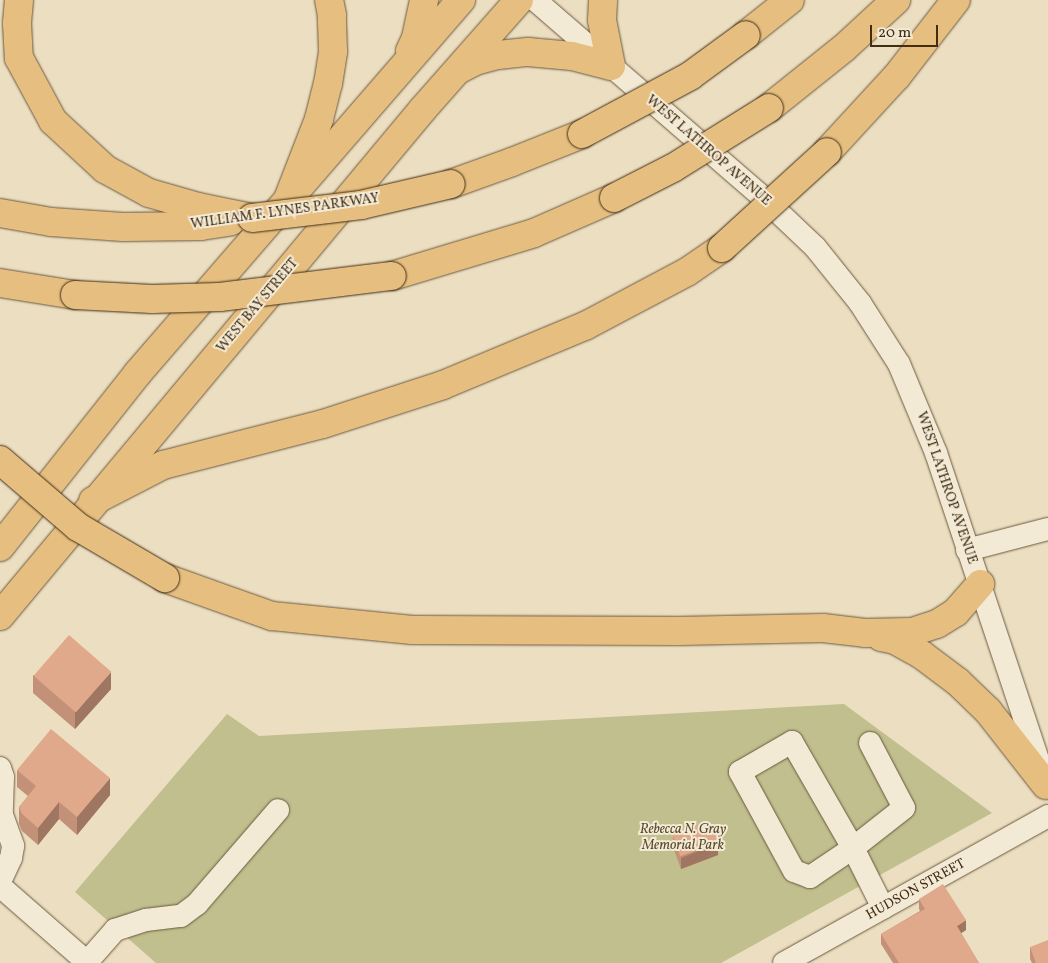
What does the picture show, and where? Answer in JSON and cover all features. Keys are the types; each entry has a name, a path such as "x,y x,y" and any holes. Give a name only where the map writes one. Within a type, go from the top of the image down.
{"main road":[{"path":"20,0 17,23 19,58 53,121 105,169 149,193 199,216"},
{"path":"288,199 319,119 328,84 333,51 332,14 329,0"},
{"path":"405,64 416,38 424,0"},
{"path":"0,547 137,374 460,0"},
{"name":"WEST BAY STREET","path":"0,616 94,501 457,70 519,0"},
{"path":"457,70 475,60 498,55 528,52 572,56 611,66 602,20 603,0"},
{"name":"WILLIAM F. LYNES PARKWAY","path":"0,213 85,225 199,216 252,218 361,204 452,184 582,134 690,76 790,0"},
{"path":"0,283 75,295 152,298 220,297 392,276 534,234 614,198 673,168 769,108 844,48 896,0"},
{"path":"94,501 163,465 323,424 443,385 585,326 687,272 722,248 827,152 897,76 956,0"},
{"path":"0,460 78,527 165,578 272,616 412,630 679,631 823,628 865,633 895,640 922,655 958,682 988,711 1047,788"},
{"path":"865,633 912,632 937,624 956,612 980,584"}],"street":[{"name":"WEST LATHROP AVENUE","path":"535,0 759,194 815,247 860,303 899,364 936,452 1047,788"},
{"path":"967,550 1048,529"},
{"path":"870,743 904,808 853,848 810,877 794,871 740,772 792,742 853,848 883,908"},
{"path":"0,768 3,777 2,815 13,846 0,882"},
{"path":"0,886 88,962 115,930 146,920 182,916 197,904 278,810"},
{"name":"HUDSON STREET","path":"784,963 1048,816"}],"green space":[{"name":"Rebecca N. Gray Memorial Park","path":"844,704 992,813 721,963 156,963 75,892 227,714 259,736"}],"building":[{"path":"69,635 111,672 76,712 34,676"},
{"path":"51,729 110,778 77,817 59,802 38,828 22,814 19,807 36,786 17,770"},
{"path":"710,821 718,843 680,856 672,835"},
{"path":"943,884 966,920 957,926 979,963 899,963 881,934 925,909 919,899"},
{"path":"1048,940 1048,963 1036,963 1030,947"}]}
